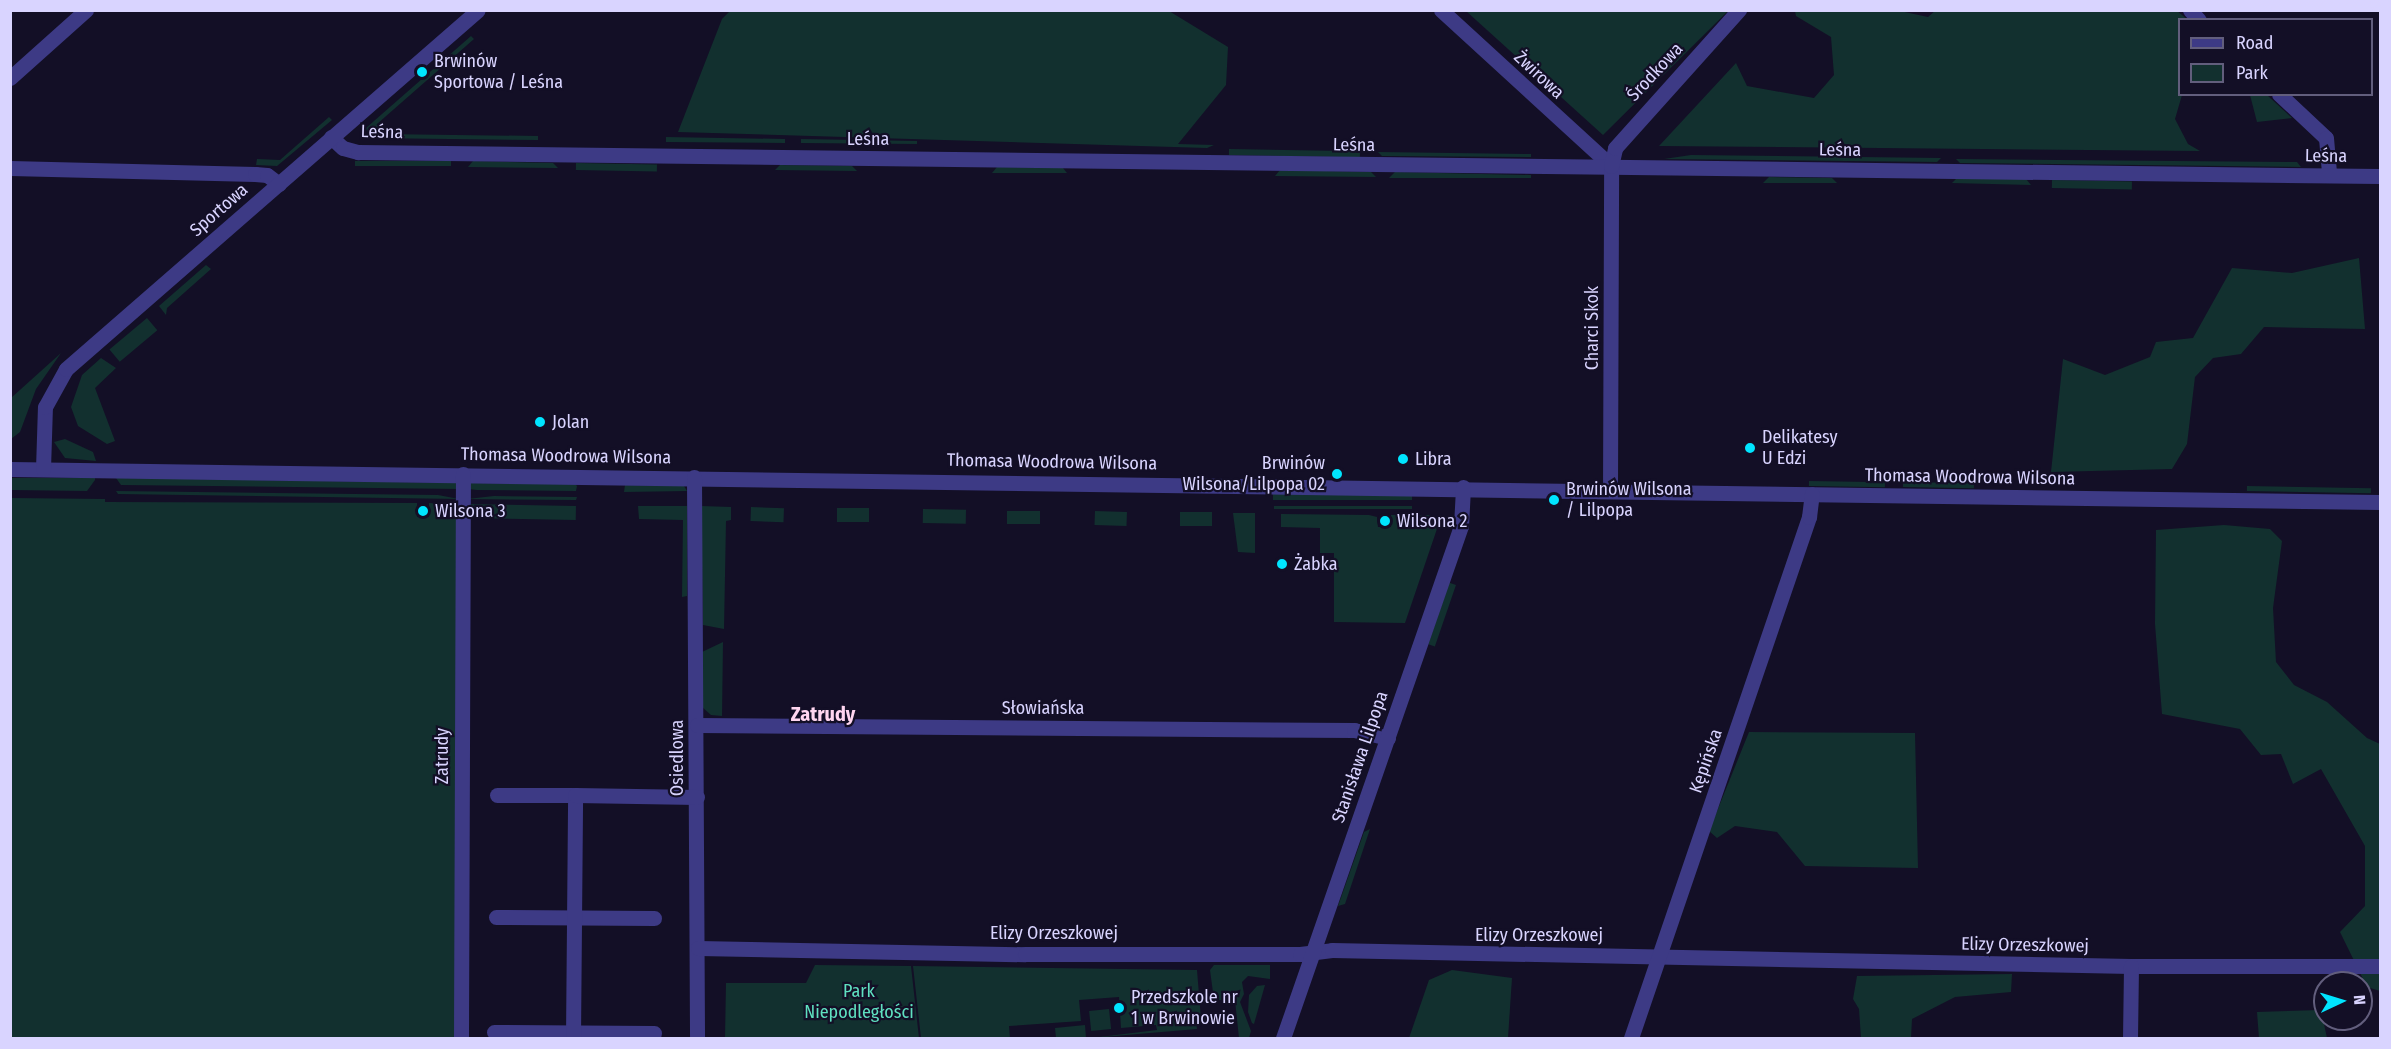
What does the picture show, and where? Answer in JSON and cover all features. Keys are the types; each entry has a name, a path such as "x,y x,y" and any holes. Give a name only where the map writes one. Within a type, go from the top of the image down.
{"street":[{"path":"10,78 86,10"},
{"name":"Sportowa","path":"43,469 45,407 58,378 478,10"},
{"name":"Żwirowa","path":"1441,10 1611,166"},
{"name":"Środkowa","path":"1611,166 1621,138 1739,10"},
{"path":"2281,96 2326,138 2329,175"},
{"name":"Leśna","path":"331,137 343,148 358,152 2380,176"},
{"name":"Charci Skok","path":"1610,491 1611,166"},
{"path":"10,168 255,174 267,175 279,184"},
{"name":"Thomasa Woodrowa Wilsona","path":"10,469 1463,487 2380,502"},
{"name":"Zatrudy","path":"461,1038 463,474"},
{"name":"Osiedlowa","path":"694,477 697,1038"},
{"name":"Stanisława Lilpopa","path":"1283,1038 1461,526 1463,487"},
{"name":"Kępińska","path":"1631,1038 1809,517 1812,494"},
{"name":"Słowiańska","path":"697,725 1354,730 1388,738"},
{"path":"497,795 697,797"},
{"path":"573,1036 575,795"},
{"path":"496,917 654,918"},
{"name":"Elizy Orzeszkowej","path":"698,948 901,953 1313,953 1332,950 2131,966 2380,966"},
{"path":"2130,1038 2131,966"},
{"path":"494,1032 573,1036 654,1033"}],"green space":[{"path":"1936,10 2177,11 2186,18 2178,18 2178,96 2182,96 2175,119 2188,144 2200,151 1659,146 1736,63 1747,86 1814,98 1834,75 1831,37 1796,16 1795,11 1900,11 1928,17"},
{"path":"730,11 1169,11 1228,47 1226,85 1178,144 1214,145 1207,148 678,132 722,19"},
{"path":"1466,11 1728,11 1603,135"},
{"path":"471,36 474,39 377,124 381,134 538,136 538,140 369,138 366,128"},
{"path":"2250,96 2268,96 2292,118 2257,122"},
{"path":"329,117 332,120 277,166 256,165 257,159 280,160"},
{"path":"666,137 785,139 785,143 666,142"},
{"path":"801,139 917,141 917,144 801,143"},
{"path":"1229,149 1360,151 1360,157 1229,155"},
{"path":"1378,152 1531,154 1531,157 1382,156"},
{"path":"1691,155 1941,158 1937,162 1664,159"},
{"path":"1956,159 2297,162 2301,167 1960,163"},
{"path":"355,161 451,161 451,166 355,166"},
{"path":"473,161 553,163 558,168 468,167"},
{"path":"576,163 657,164 657,171 576,170"},
{"path":"780,165 852,166 857,171 775,170"},
{"path":"997,167 1063,168 1067,173 992,173"},
{"path":"1280,170 1371,172 1376,177 1275,176"},
{"path":"1395,172 1531,175 1531,178 1389,178"},
{"path":"1769,177 1832,178 1837,183 1763,183"},
{"path":"1956,179 2026,179 2031,185 1952,183"},
{"path":"2052,180 2132,181 2132,189 2052,188"},
{"path":"2359,258 2365,329 2264,327 2241,354 2213,358 2195,377 2187,444 2172,469 2051,472 2063,359 2105,375 2150,357 2156,342 2193,338 2232,268 2292,273"},
{"path":"206,265 211,269 167,308 166,315 159,306"},
{"path":"147,318 157,330 120,362 109,349"},
{"path":"61,353 36,389 20,432 11,439 11,398"},
{"path":"101,358 116,368 95,388 115,441 107,444 78,426 71,407 82,375"},
{"path":"65,439 93,452 96,461 65,458 54,442"},
{"path":"11,478 95,478 95,480 87,491 11,490"},
{"path":"116,478 458,483 459,489 121,485"},
{"path":"1809,481 1885,482 1885,487 1809,486"},
{"path":"1903,482 1974,483 1974,488 1903,487"},
{"path":"470,483 575,484 577,486 576,491 477,490 468,489"},
{"path":"625,485 684,486 687,491 624,492"},
{"path":"2247,486 2371,488 2371,493 2247,491"},
{"path":"116,491 438,495 459,499 118,494"},
{"path":"1273,494 1412,494 1412,500 1273,500"},
{"path":"494,496 577,497 576,500 467,499"},
{"path":"11,498 105,499 105,502 417,503 417,517 429,517 429,503 459,505 455,1038 11,1038"},
{"path":"467,504 576,506 576,520 467,518"},
{"path":"638,506 687,506 687,596 682,597 683,520 639,519"},
{"path":"701,506 731,507 731,520 726,521 724,629 703,625"},
{"path":"1274,506 1412,506 1412,509 1274,509"},
{"path":"751,507 784,508 783,522 751,521"},
{"path":"837,508 869,508 869,522 837,522"},
{"path":"923,509 966,510 966,524 923,523"},
{"path":"1007,511 1040,511 1040,524 1007,524"},
{"path":"1095,511 1127,512 1126,526 1095,525"},
{"path":"1180,512 1212,512 1212,526 1180,526"},
{"path":"1233,513 1255,513 1255,553 1238,552"},
{"path":"1281,514 1369,515 1377,517 1378,527 1391,527 1391,515 1430,515 1440,520 1405,623 1334,622 1334,553 1320,553 1320,528 1281,527"},
{"path":"2224,525 2270,529 2282,541 2273,608 2276,662 2294,685 2327,702 2367,738 2380,744 2380,991 2373,989 2373,971 2359,971 2340,932 2365,906 2365,846 2321,769 2293,784 2281,754 2261,755 2240,729 2162,714 2155,624 2156,530"},
{"path":"1449,583 1456,585 1435,646 1428,644"},
{"path":"723,642 722,716 711,715 702,707 702,652"},
{"path":"1749,732 1915,733 1918,868 1805,866 1777,832 1735,826 1717,838 1709,831"},
{"path":"1370,829 1345,904 1338,906 1364,832"},
{"name":"Park Niepodległości","path":"815,965 911,966 919,1038 725,1038 726,983 806,983"},
{"path":"1214,965 1270,965 1270,979 1248,976 1242,982 1244,994 1240,1002 1251,1031 1249,1038 1239,1038 1235,1000 1214,1000 1210,970"},
{"name":"Przedszkole nr 1 w Brwinowie","path":"913,966 1197,970 1201,1019 1196,1020 1197,1029 1091,1038 1157,1030 1156,1025 1121,1028 1119,997 1079,1000 1081,1021 1009,1026 1010,1038 921,1038"},
{"path":"1452,970 1512,978 1508,1038 1409,1038 1429,980"},
{"path":"2012,974 2011,992 1955,997 1912,1019 1911,1038 1861,1038 1859,1009 1853,999 1857,976"},
{"path":"1265,985 1254,1024 1248,1012 1249,995 1257,986"},
{"path":"1109,1009 1111,1029 1091,1031 1089,1011"},
{"path":"2313,1010 2313,1031 2326,1031 2327,1038 2259,1038 2257,1012"},
{"path":"1085,1025 1086,1038 1056,1038 1055,1028"}],"place":[{"name":"Brwinów Sportowa / Leśna","path":"422,72"},
{"name":"Jolan","path":"540,422"},
{"name":"Delikatesy U Edzi","path":"1750,448"},
{"name":"Libra","path":"1403,459"},
{"name":"Brwinów Wilsona/Lilpopa 02","path":"1337,474"},
{"name":"Brwinów Wilsona / Lilpopa","path":"1554,500"},
{"name":"Wilsona 3","path":"423,511"},
{"name":"Wilsona 2","path":"1385,521"},
{"name":"Żabka","path":"1282,564"},
{"name":"Przedszkole nr 1 w Brwinowie","path":"1119,1008"}],"district":[{"name":"Zatrudy","path":"823,714"}]}
